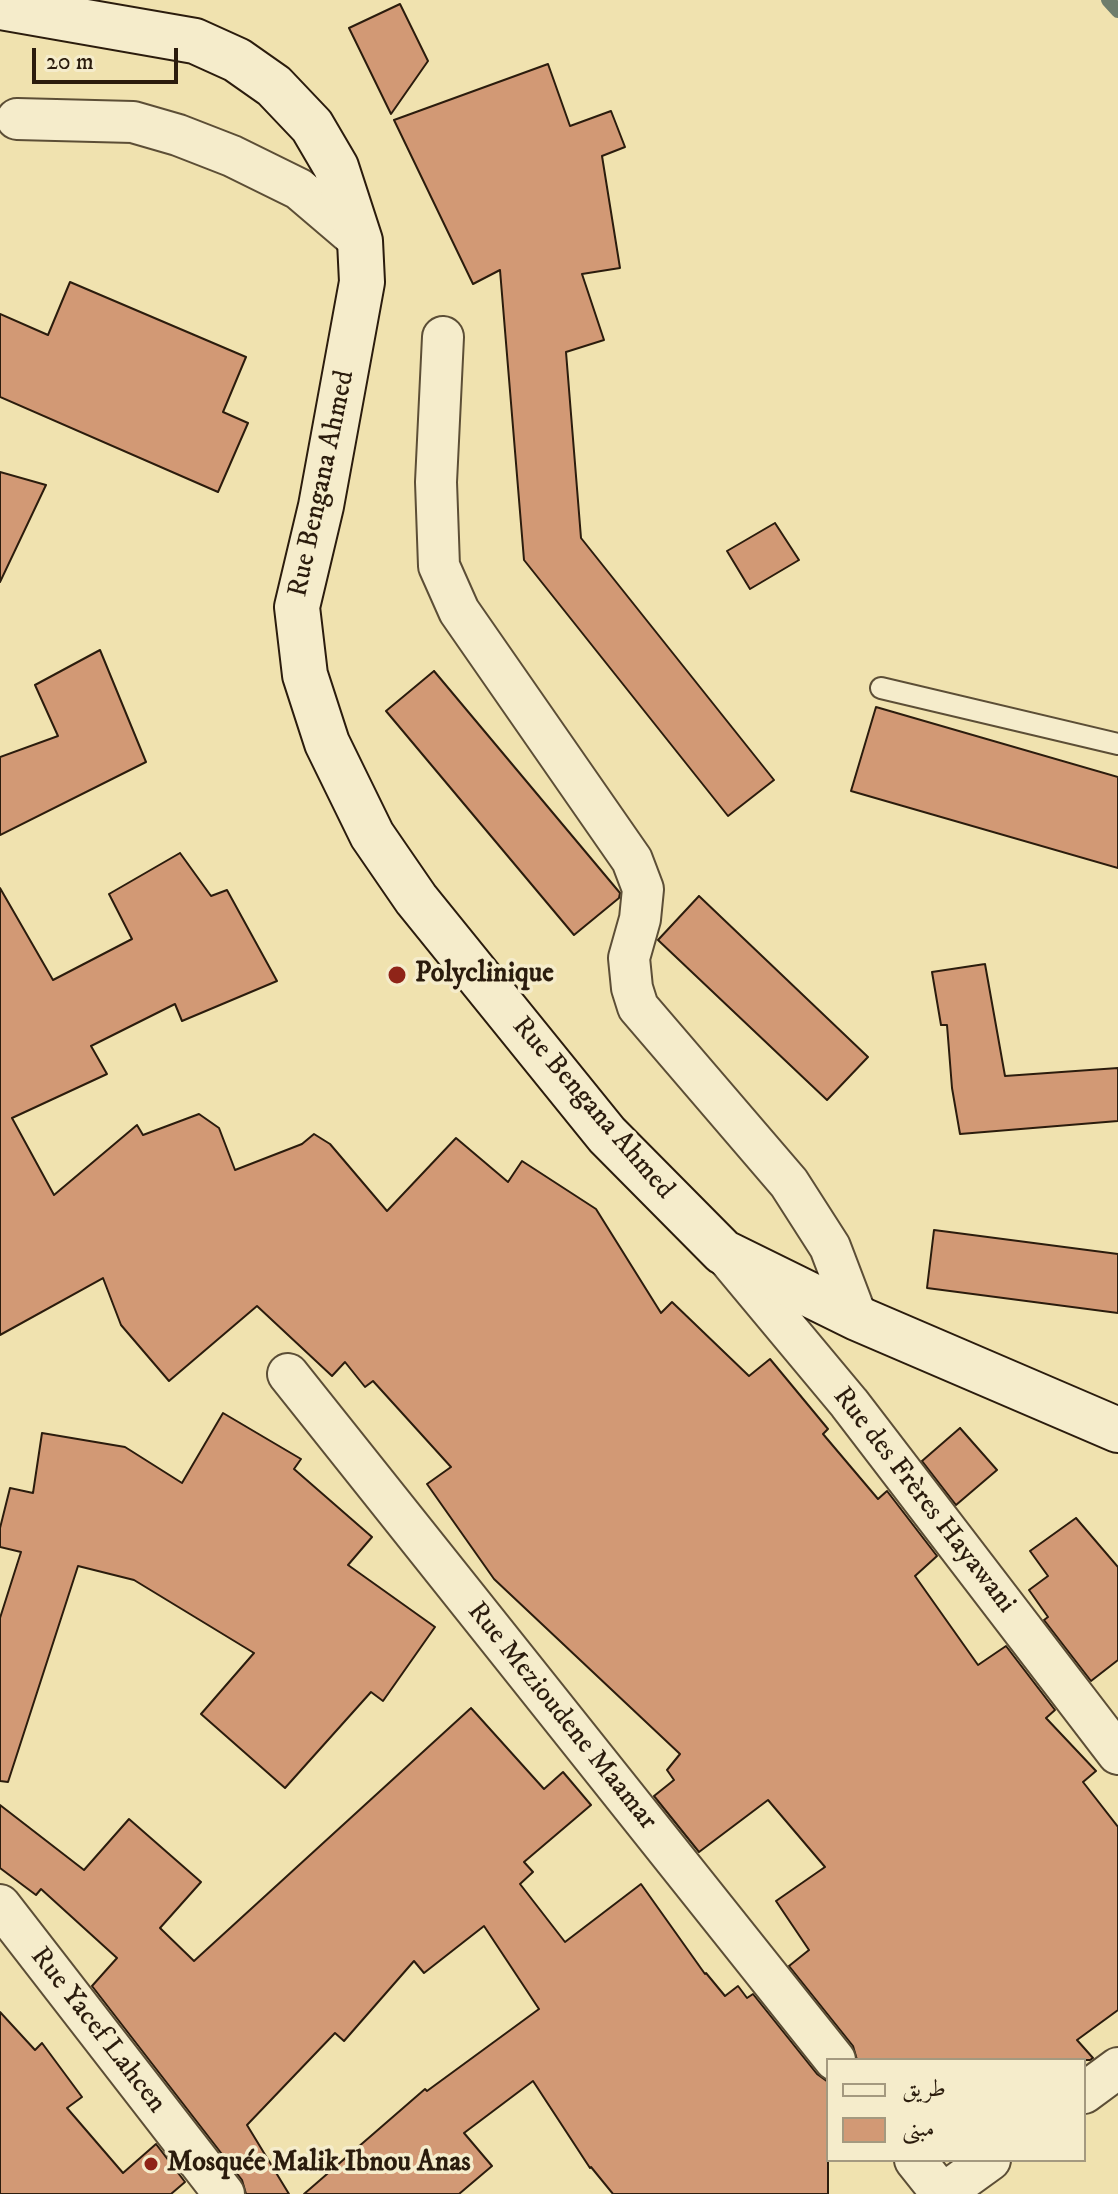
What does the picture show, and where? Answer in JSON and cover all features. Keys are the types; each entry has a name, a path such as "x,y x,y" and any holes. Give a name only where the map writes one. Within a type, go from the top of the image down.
{"street":[{"name":"Rue Bengana Ahmed","path":"0,7 195,41 237,60 274,86 312,126 336,167 360,241 362,282 321,506 297,607 305,675 327,743 372,835 416,899 607,1135 723,1252 857,1318 1118,1430"},
{"path":"17,119 133,122 178,135 232,156 299,189 360,241"},
{"path":"443,337 436,482 439,566 459,611 632,860 643,889 640,919 629,958 632,988 638,1007 789,1183 830,1247 857,1318"},
{"name":"Rue des Frères Hayawani","path":"723,1252 849,1403 1118,1754"},
{"name":"Rue Mezioudene Maamar","path":"288,1374 833,2058"},
{"name":"Rue Yacef Lahcen","path":"0,1905 224,2194"},
{"path":"1086,2092 1118,2068"},
{"path":"917,2162 943,2194 987,2162"}],"lane":[{"path":"881,688 1118,744"}],"building":[{"path":"400,4 428,61 391,114 349,28"},
{"path":"548,64 570,126 611,111 625,147 602,156 620,268 582,274 604,340 566,352 581,538 774,780 728,816 524,560 500,270 473,284 394,120"},
{"path":"70,282 246,357 223,412 248,423 218,492 0,397 0,314 48,335"},
{"path":"0,472 46,485 0,582"},
{"path":"775,523 799,560 750,589 727,551"},
{"path":"100,650 146,762 0,835 0,757 58,736 35,685"},
{"path":"434,671 620,893 619,898 574,935 386,711"},
{"path":"876,707 1118,777 1118,868 851,791"},
{"path":"180,853 211,896 227,890 277,981 182,1021 175,1004 91,1046 107,1074 12,1118 54,1195 137,1125 143,1135 199,1114 219,1128 235,1170 302,1144 314,1134 330,1144 387,1211 456,1138 508,1182 522,1161 596,1209 661,1313 672,1302 749,1376 770,1359 828,1429 823,1434 878,1499 887,1491 937,1556 915,1576 978,1665 1006,1646 1055,1710 1046,1718 1096,1771 1083,1782 1118,1827 1118,2010 1077,2040 1093,2058 856,2058 853,2046 789,1966 809,1950 776,1901 825,1867 768,1800 699,1852 654,1796 674,1780 667,1770 680,1754 494,1579 427,1484 451,1467 373,1381 365,1387 345,1362 332,1376 257,1306 169,1381 121,1325 103,1278 0,1335 0,888 53,980 132,939 109,894"},
{"path":"699,896 868,1057 827,1100 658,940"},
{"path":"985,964 1005,1076 1118,1068 1118,1121 960,1134 952,1088 947,1025 941,1025 932,972"},
{"path":"934,1230 1118,1254 1118,1313 927,1288"},
{"path":"223,1413 301,1459 294,1469 372,1537 348,1565 435,1627 383,1701 371,1692 285,1788 201,1714 254,1653 134,1580 78,1566 8,1782 0,1781 0,1618 21,1552 0,1547 0,1528 10,1488 33,1493 42,1433 125,1447 182,1483"},
{"path":"960,1428 997,1470 956,1505 922,1461"},
{"path":"1076,1518 1118,1567 1118,1660 1091,1681 1044,1620 1048,1617 1029,1590 1048,1576 1030,1551"},
{"path":"471,1708 544,1789 563,1772 591,1805 524,1862 533,1872 520,1884 565,1942 641,1884 705,1974 725,1996 738,1986 747,1998 753,1994 817,2074 826,2081 828,2194 613,2194 590,2168 533,2081 464,2133 492,2166 459,2194 304,2194 425,2089 427,2091 539,2009 484,1926 424,1973 414,1961 344,2041 335,2033 247,2125 289,2194 246,2194 242,2180 92,1986 117,1958 41,1889 36,1895 0,1868 0,1805 84,1870 129,1819 201,1882 160,1928 194,1961"},
{"path":"0,2012 35,2050 42,2043 82,2097 67,2108 123,2173 156,2144 185,2182 171,2194 0,2194"}],"waterway":[{"path":"1108,0 1118,11"}],"place":[{"name":"Polyclinique","path":"397,975"},
{"name":"Mosquée Malik Ibnou Anas","path":"151,2164"}]}
